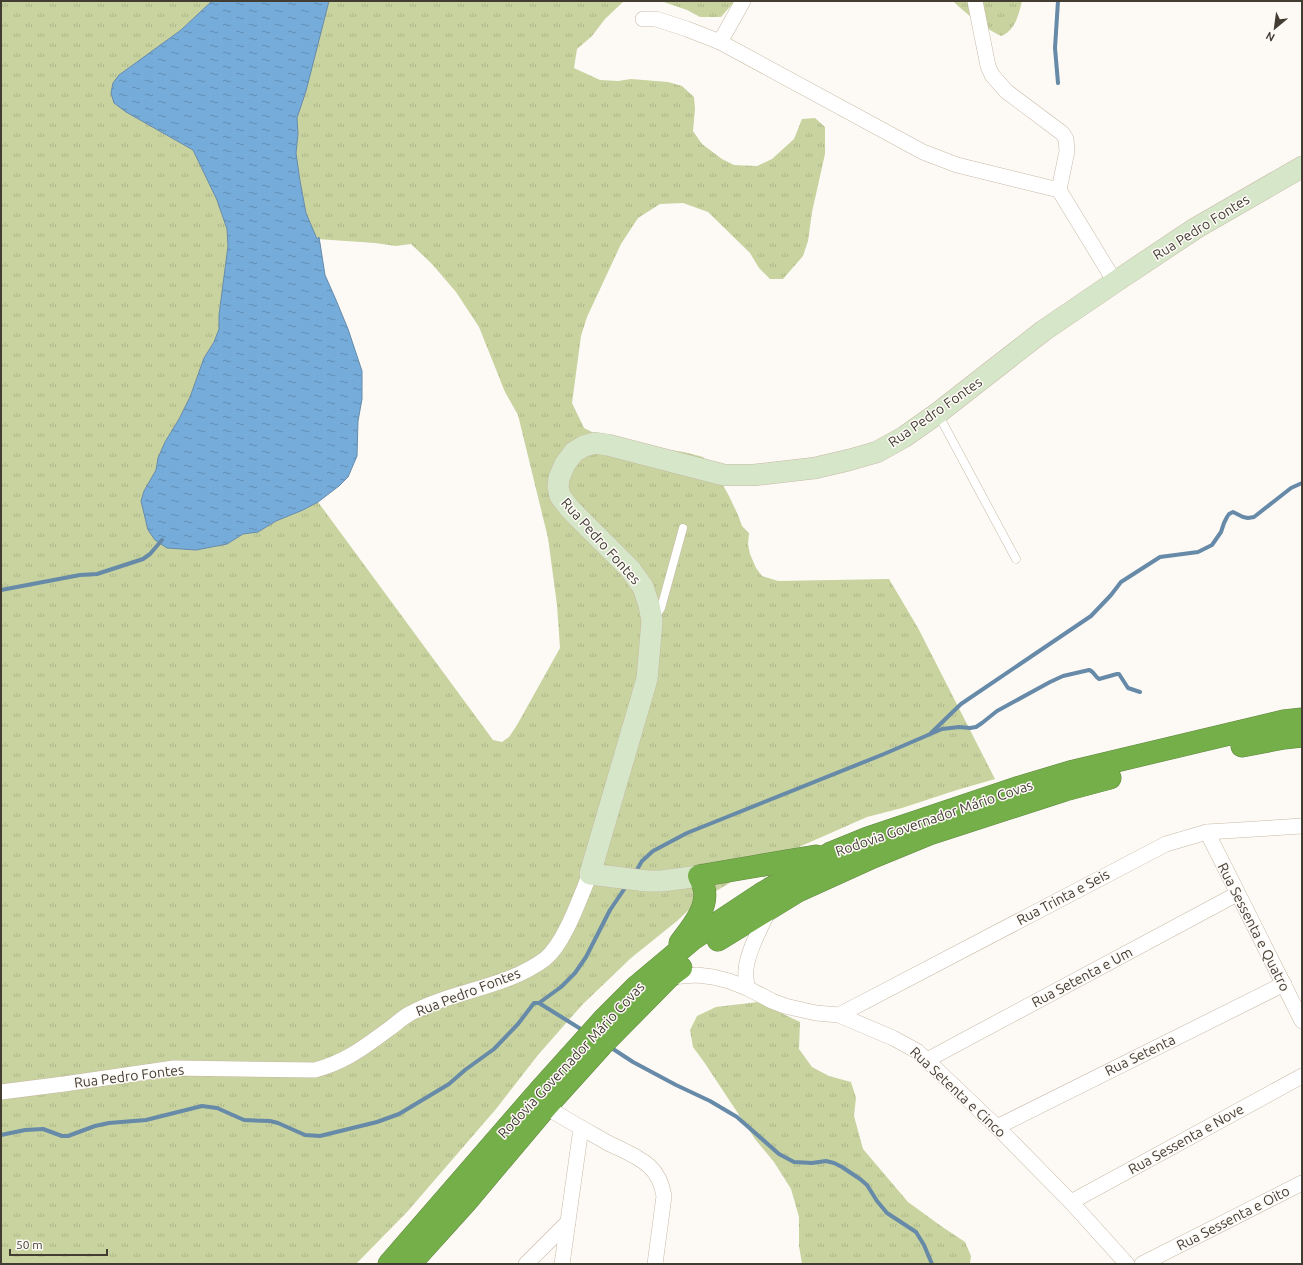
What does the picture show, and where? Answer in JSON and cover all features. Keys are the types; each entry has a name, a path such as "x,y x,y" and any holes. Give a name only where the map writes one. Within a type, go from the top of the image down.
{"highway":[{"name":"Rodovia Governador Mário Covas","path":"410,1264 466,1202 693,939 761,894 831,853 875,835 1020,787 1070,772 1284,721 1302,719"},
{"name":"Rodovia Governador Mário Covas","path":"389,1264 540,1090 603,1020 637,986 798,891 873,857 929,834 1065,790 1176,759 1284,738 1302,736"},
{"path":"670,967 701,911 704,902 704,889 699,876 831,853"}],"street":[{"path":"720,42 743,1"},
{"path":"975,1 988,66 992,75 1006,91 1062,133 1066,139 1067,151 1059,190 1115,282"},
{"path":"643,19 656,19 720,42 923,152 957,165 1059,190"},
{"name":"Rua Pedro Fontes","path":"1,1092 174,1068 315,1070 331,1066 357,1052 409,1014 428,1004 514,976 546,958 556,947 565,932 590,874 647,679 652,621 643,587 630,569 570,509 560,496 558,487 559,478 565,464 574,452 584,446 595,444 608,445 724,475 754,475 815,468 877,452 904,437 938,413 1043,332 1115,282 1196,228 1302,167"},
{"name":"Rua Trinta e Seis","path":"839,1015 1166,844 1207,832 1302,826"},
{"name":"Rua Sessenta e Quatro","path":"1207,832 1302,1021"},
{"path":"590,874 647,881 662,881 699,876"},
{"name":"Rua Setenta e Um","path":"927,1060 1237,894"},
{"path":"748,988 746,969 750,952 771,907"},
{"name":"Rua Setenta e Cinco","path":"670,967 713,977 748,988 785,1006 816,1013 839,1015 905,1044 917,1051 997,1127 1070,1202 1127,1264"},
{"name":"Rua Setenta","path":"997,1127 1284,984"},
{"name":"Rua Sessenta e Nove","path":"1070,1202 1302,1076"},
{"path":"546,1108 637,1158 648,1165 657,1174 662,1185 664,1196 655,1264"},
{"path":"562,1264 581,1128"},
{"name":"Rua Sessenta e Oito","path":"1142,1264 1302,1183"},
{"path":"526,1264 568,1222"}],"lane":[{"path":"938,413 1016,559"},
{"path":"652,621 661,608 683,528"}],"green space":[{"path":"1,1 212,1 181,30 119,75 114,103 126,112 193,150 217,200 227,229 228,246 219,315 219,329 214,342 204,358 190,397 165,442 158,458 156,470 144,491 141,501 148,530 167,548 196,550 227,544 243,534 258,532 276,521 318,502 493,740 502,742 509,737 517,725 560,648 557,605 548,538 518,415 505,392 479,327 456,292 432,264 411,244 396,246 317,239 306,213 296,153 298,134 297,118 306,91 329,1 624,1 605,19 592,36 577,49 574,68 600,80 618,81 631,79 668,82 682,86 694,97 695,109 693,131 702,144 722,159 734,165 757,166 772,159 794,139 802,119 815,118 825,127 825,154 812,212 808,241 803,256 783,279 770,279 759,268 750,253 708,212 683,203 660,204 638,218 621,244 587,317 581,336 572,403 584,428 596,434 641,446 684,452 703,457 714,469 729,496 742,526 749,533 748,544 750,554 756,568 762,576 778,581 889,579 918,628 995,779 902,808 867,817 765,862 696,903 677,921 631,958 582,1005 538,1055 496,1109 407,1212 356,1264 1,1264"},
{"path":"661,1 735,1 721,17 700,17 687,10"},
{"path":"953,1 1022,1 1016,22 1006,34 1001,36 988,29"},
{"path":"758,1002 800,1022 799,1049 812,1067 829,1076 851,1082 856,1098 854,1116 863,1149 908,1202 965,1242 971,1256 970,1264 802,1264 799,1246 799,1217 791,1189 774,1162 755,1139 693,1047 690,1030 697,1016 716,1007"}],"water":[{"path":"212,1 329,1 306,91 297,118 298,134 296,153 306,213 317,239 319,237 325,275 348,329 362,371 362,399 358,421 357,456 348,477 339,486 318,502 276,521 258,532 243,534 227,544 196,550 167,548 155,540 148,530 141,501 144,491 156,470 158,458 165,442 190,397 204,358 214,342 219,329 219,315 228,246 227,229 217,200 193,150 126,112 114,103 111,93 113,83 119,75 181,30"}],"waterway":[{"path":"1058,1 1055,48 1058,83"},
{"path":"931,733 961,704 1091,616 1121,582 1160,557 1198,552 1212,545 1221,532 1229,514 1233,512 1243,517 1254,517 1291,488 1302,483"},
{"path":"1,590 80,575 97,574 143,559 150,554 162,540"},
{"path":"635,873 642,861 653,851 687,833 884,754 942,729 976,727 997,711 1063,676 1089,670 1099,679 1119,674 1128,688 1140,692"},
{"path":"1,1135 25,1130 43,1129 62,1136 68,1136 95,1126 109,1123 146,1120 202,1106 217,1108 244,1120 270,1121 305,1135 320,1136 377,1122 399,1114 449,1084 465,1070 494,1049 518,1024 534,1003 539,1003 561,987 575,973 586,957 610,910 627,885"},
{"path":"539,1003 584,1031"},
{"path":"610,1047 633,1062 710,1101 737,1117 779,1154 794,1162 812,1163 826,1161 834,1163 860,1179 867,1185 887,1213 916,1232 924,1245 932,1264"}]}
